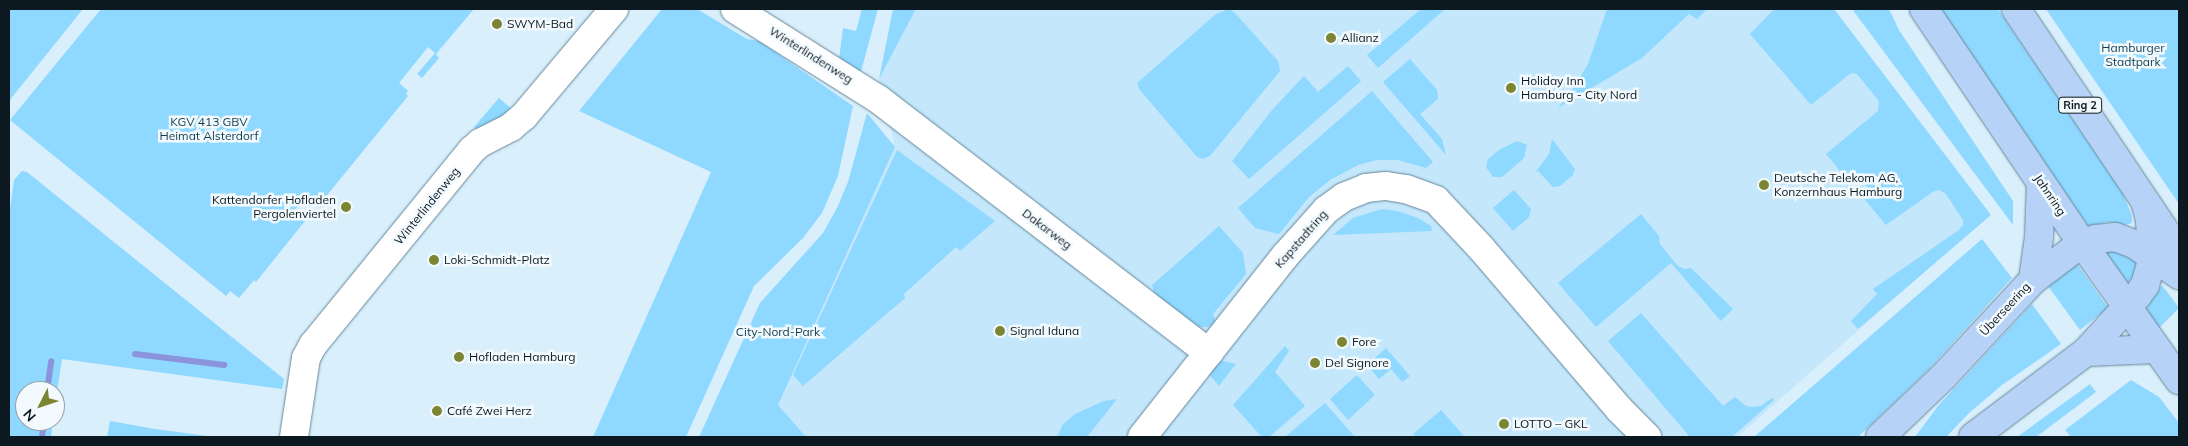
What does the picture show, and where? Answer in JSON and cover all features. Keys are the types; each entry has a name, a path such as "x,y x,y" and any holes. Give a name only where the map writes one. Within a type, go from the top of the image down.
{"main road":[{"name":"Jahnring","path":"1924,9 2082,243 2179,380"},
{"name":"Ring 2","path":"2016,9 2144,202 2166,255"},
{"path":"2033,280 2039,237 2041,183"},
{"name":"Überseering","path":"1880,437 1942,378 2033,280 2082,243 2115,237 2166,255 2179,275"},
{"path":"1973,437 2086,352 2128,308 2166,255"},
{"path":"2086,352 2157,349"}],"street":[{"name":"Winterlindenweg","path":"294,437 306,358 313,345 466,157 480,143 512,127 524,116 614,9"},
{"name":"Winterlindenweg","path":"735,9 802,49 886,104"},
{"name":"Dakarweg","path":"886,104 1210,353"},
{"name":"Kapstadtring","path":"1142,437 1285,256 1326,210 1344,197 1366,188 1396,187 1426,195 1436,200 1481,248 1619,409 1647,437"},
{"name":"Kapstadtring","path":"1619,409 1634,437"}],"shaded area":[{"path":"916,9 1806,9 1986,218 1737,437 763,437 895,147 879,79"}],"green space":[{"path":"9,9 83,9 9,101"},
{"name":"KGV 413 GBV Heimat Alsterdorf","path":"101,9 474,9 436,54 439,58 422,78 417,74 435,53 428,47 399,83 408,91 406,93 408,96 319,205 307,196 294,211 305,221 256,282 254,280 239,298 230,291 226,296 10,120"},
{"path":"662,9 697,9 747,39 759,41 853,106 838,176 822,213 803,238 754,286 686,437 593,437 711,172 579,111"},
{"path":"862,9 878,9 860,75 839,59 843,28 856,31"},
{"path":"893,9 916,9 879,79"},
{"path":"1229,9 1234,12 1278,61 1280,71 1210,156 1203,159 1197,157 1139,89 1137,83 1216,14"},
{"path":"1421,9 1445,9 1378,68 1367,55"},
{"path":"1607,9 1707,9 1697,19 1689,14 1642,58 1558,108 1577,83 1588,64"},
{"path":"1774,9 1834,9 1991,215 1858,329 1851,321 1877,294 1873,289 1959,230 1963,225 1963,220 1946,194 1939,190 1934,191 1886,225 1861,195 1868,188 1853,169 1844,176 1826,154 1878,111 1879,101 1857,74 1851,73 1811,105 1750,34"},
{"path":"1852,9 1889,9 1899,30 2013,201 2013,225"},
{"path":"1941,9 1998,9 2123,194 2132,216 2132,223 2126,225 2107,222 2089,228"},
{"name":"Hamburger Stadtpark","path":"2046,9 2179,9 2179,204"},
{"path":"1410,59 1437,90 1438,99 1420,114 1442,139 1446,155 1383,82"},
{"path":"1348,66 1361,81 1249,179 1232,161 1272,110 1304,76 1318,92"},
{"path":"1372,91 1433,162 1426,168 1398,160 1377,160 1358,165 1330,180 1309,197 1279,234 1255,228 1238,208"},
{"path":"499,98 513,110 478,131 474,127"},
{"name":"City-Nord-Park","path":"867,113 895,147 778,405 806,437 699,437 760,303 823,233 837,208 848,182"},
{"path":"1552,139 1575,169 1573,175 1560,186 1553,187 1538,171 1535,173 1549,154"},
{"path":"1517,141 1527,145 1524,158 1502,177 1493,177 1486,167 1488,159 1499,150"},
{"path":"897,150 995,221 960,251 956,247 904,294 905,298 803,386 793,375"},
{"path":"22,171 27,172 284,379 282,389 62,359 59,381 15,381 15,431 52,431 51,437 9,437 9,216 14,180"},
{"path":"1514,190 1531,209 1529,217 1513,231 1493,208"},
{"path":"1382,209 1397,211 1418,218 1431,226 1432,231 1333,235 1353,218"},
{"path":"1641,214 1659,236 1660,244 1678,266 1685,269 1691,268 1733,309 1721,321 1671,263 1596,327 1558,283"},
{"path":"1219,226 1243,253 1246,274 1213,314 1216,322 1210,327 1199,327 1173,308 1159,310 1152,285"},
{"path":"1982,239 2012,278 1928,370 1858,437 1754,437"},
{"path":"2111,249 2138,262 2136,272 2128,283 2106,253"},
{"path":"2075,261 2108,308 2080,330 2048,286"},
{"path":"2162,285 2179,308 2159,328 2146,309"},
{"path":"2032,304 2061,344 2002,385 1969,413 1946,437 1915,437 1938,406"},
{"path":"1641,313 1723,406 1735,397 1746,406 1751,407 1761,406 1772,398 1774,400 1732,437 1690,437 1608,341"},
{"path":"1285,346 1289,351 1275,372 1305,406 1269,437 1262,437 1233,405"},
{"path":"1386,348 1410,376 1402,382 1391,369 1379,379 1367,365"},
{"path":"1219,360 1236,364 1219,386 1208,373"},
{"path":"1357,375 1375,395 1348,420 1330,399"},
{"path":"2131,380 2159,397 2179,423 2179,437 2071,437 2065,430"},
{"path":"2090,384 2096,392 2036,437 2017,437"},
{"path":"1117,399 1087,437 1057,437 1063,424 1075,414 1104,401"},
{"path":"1325,403 1355,437 1285,437"},
{"path":"1441,410 1465,437 1416,437 1413,434"},
{"path":"110,421 155,429 215,437 107,437"}],"waterway":[{"path":"135,354 224,365"},
{"path":"48,381 51,361"},
{"path":"42,437 43,431"}],"place":[{"name":"SWYM-Bad","path":"497,24"},
{"name":"Allianz","path":"1331,38"},
{"name":"Holiday Inn Hamburg - City Nord","path":"1511,88"},
{"name":"Deutsche Telekom AG, Konzernhaus Hamburg","path":"1764,185"},
{"name":"Kattendorfer Hofladen Pergolenviertel","path":"346,207"},
{"name":"Loki-Schmidt-Platz","path":"434,260"},
{"name":"Signal Iduna","path":"1000,331"},
{"name":"Fore","path":"1342,342"},
{"name":"Hofladen Hamburg","path":"459,357"},
{"name":"Del Signore","path":"1315,363"},
{"name":"Café Zwei Herz","path":"437,411"},
{"name":"LOTTO – GKL","path":"1504,424"}]}
